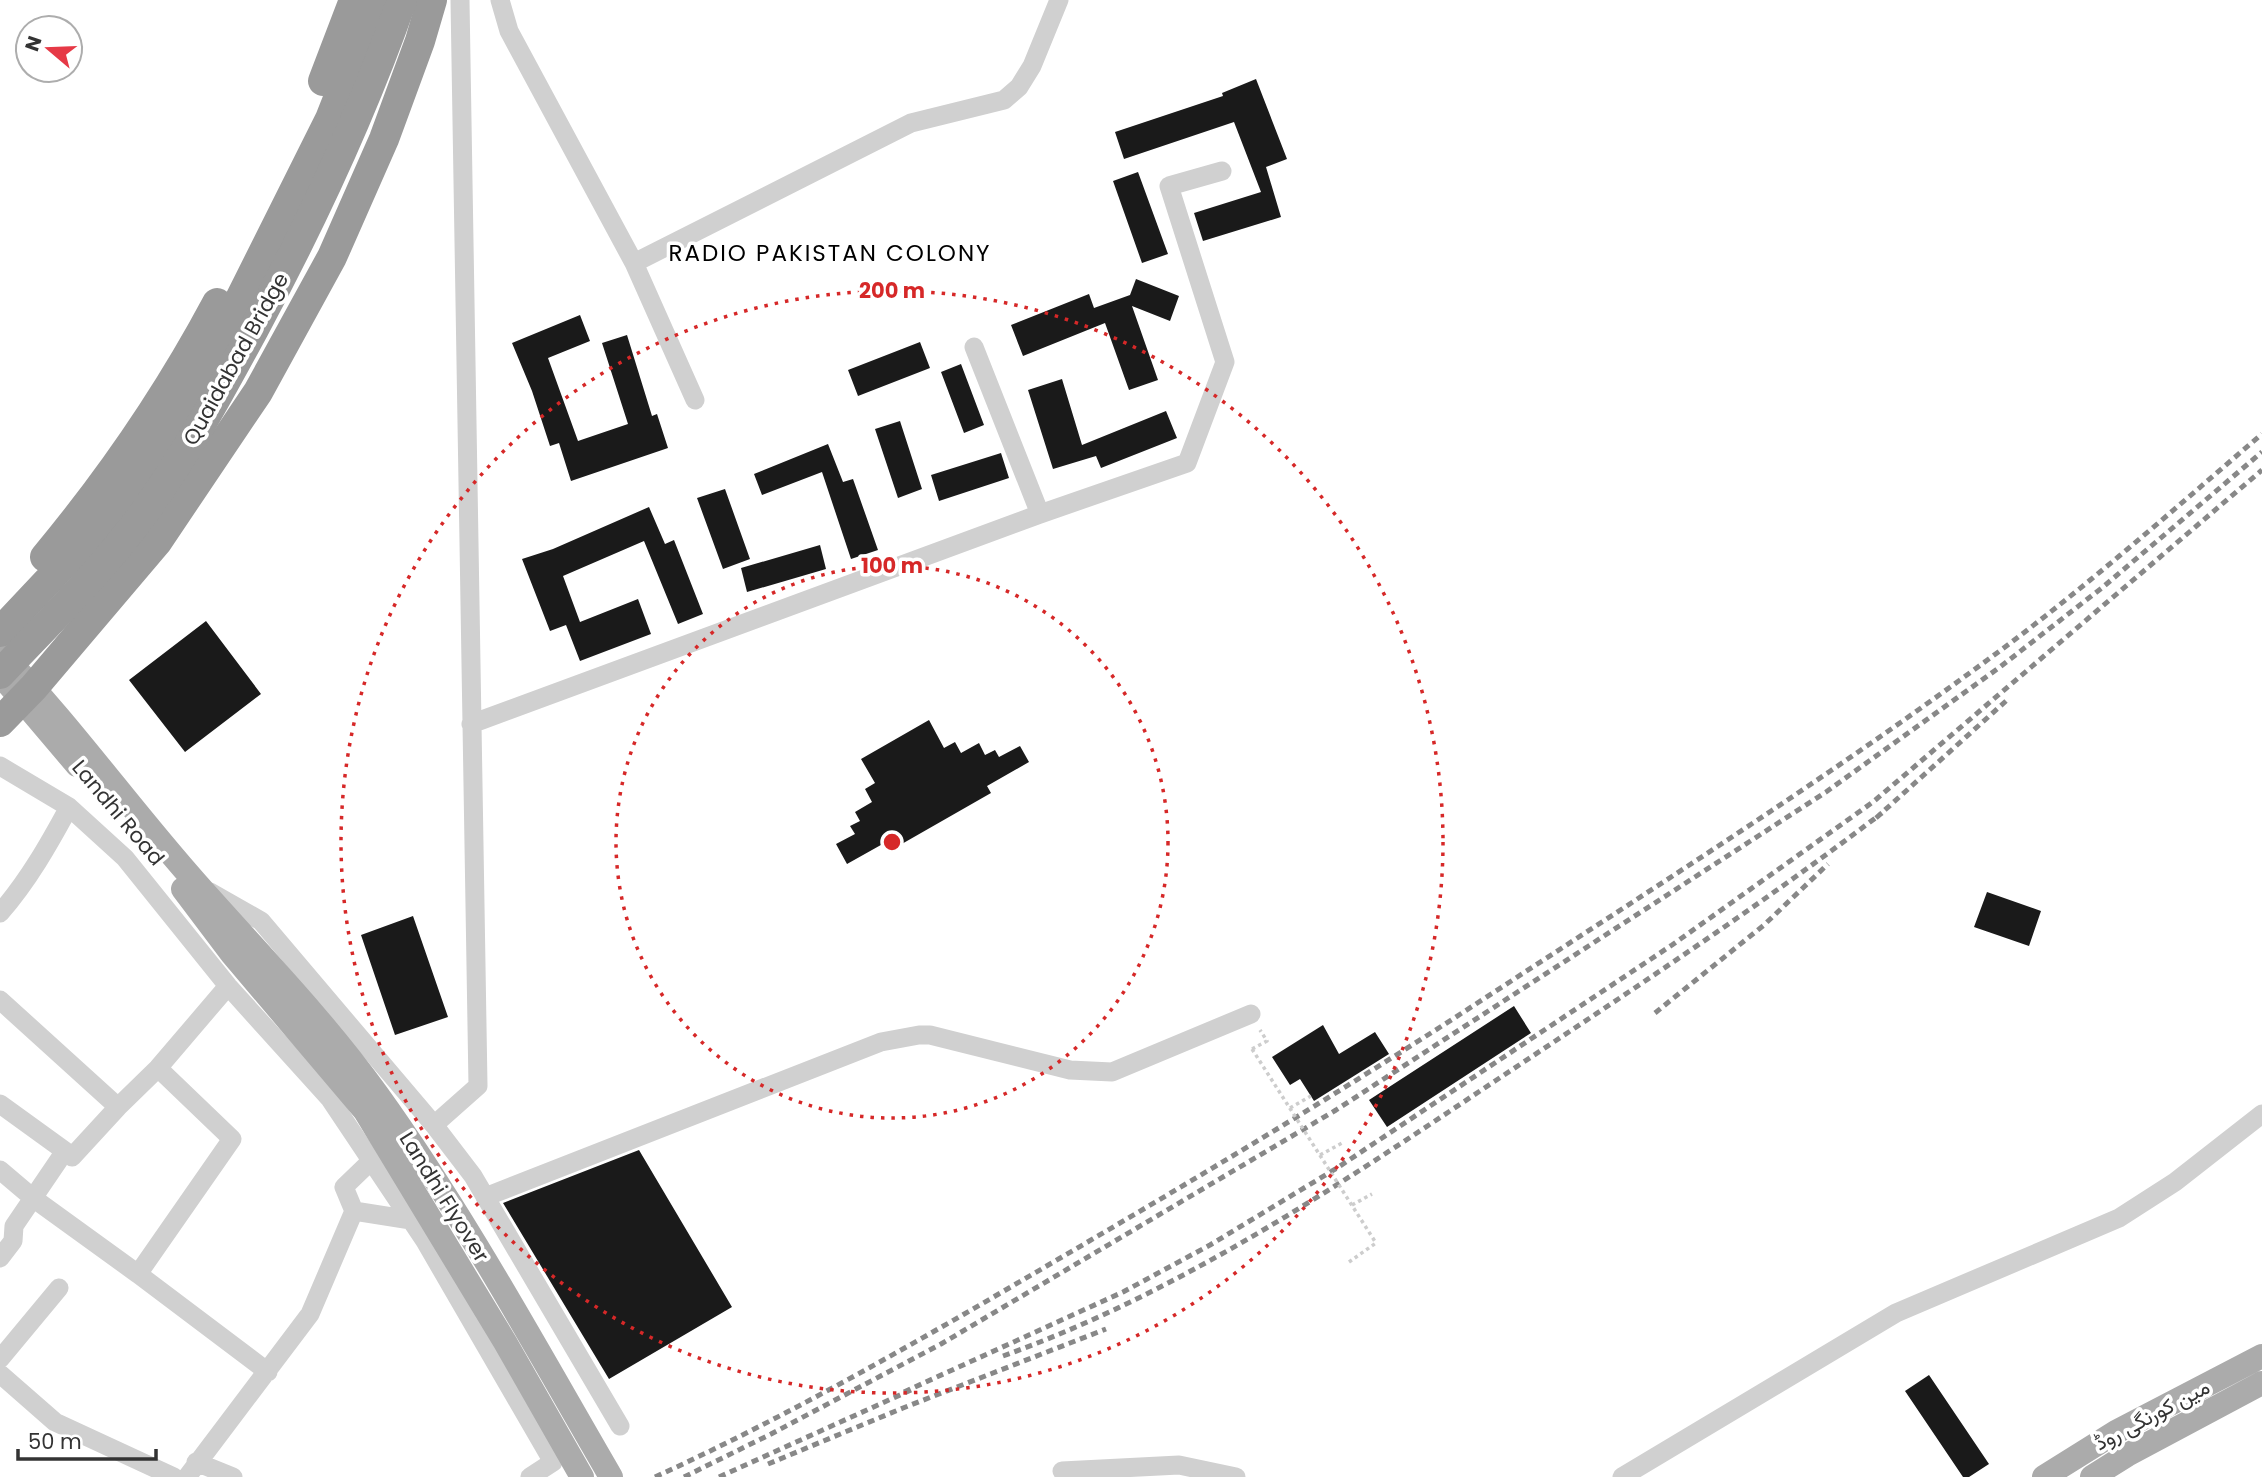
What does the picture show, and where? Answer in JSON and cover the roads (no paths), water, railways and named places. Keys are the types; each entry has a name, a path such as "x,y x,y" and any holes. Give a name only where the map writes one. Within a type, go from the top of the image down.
{"highway":[{"path":"0,608 89,504 135,438 203,328 252,235 311,112 354,0"},
{"name":"Quaidabad Bridge","path":"0,632 94,531 167,433 210,359 330,119 377,0"},
{"name":"Quaidabad Bridge","path":"0,674 93,577 148,508 204,422 292,259 355,124 402,0"},
{"path":"0,722 28,694 157,542 258,392 332,257 384,139 432,0"}],"main road":[{"path":"0,652 28,694 198,884 240,946"},
{"name":"Landhi Road","path":"0,674 28,694 186,893 240,946"},
{"name":"Landhi Flyover","path":"240,946 365,1111 498,1330 582,1477"},
{"name":"Landhi Flyover","path":"240,946 332,1033 386,1107 450,1205 611,1477"},
{"name":"مین کورنگی روڈ","path":"2044,1477 2116,1432 2262,1356"},
{"name":"مین کورنگی روڈ","path":"2092,1477 2127,1455 2262,1383"}],"street":[{"path":"434,1125 478,1086 460,0"},
{"path":"500,0 509,31 634,263 695,400"},
{"path":"634,263 911,123 1004,100 1019,87 1032,66 1059,0"},
{"path":"471,724 1040,514 1186,463 1225,362 1169,186 1222,171"},
{"path":"974,347 1040,514"},
{"path":"0,766 69,807 125,858 228,986 330,1099 411,1220 553,1462 530,1477"},
{"path":"0,913 52,839 69,807"},
{"path":"198,884 261,921 434,1125 473,1176 620,1426"},
{"path":"0,1104 72,1157 159,1068 228,986"},
{"path":"0,1000 118,1107"},
{"path":"485,1197 881,1042 930,1035 1070,1070 1112,1072 1251,1014"},
{"path":"142,1269 232,1139 159,1068"},
{"path":"1622,1477 1896,1313 2119,1218 2175,1181 2262,1114"},
{"path":"0,1258 13,1241 14,1226 65,1151"},
{"path":"233,1477 192,1470 310,1314 354,1211 344,1187 371,1161"},
{"path":"0,1170 33,1198 142,1269 268,1373"},
{"path":"354,1211 411,1220"},
{"path":"0,1359 59,1288"},
{"path":"0,1374 55,1422 174,1477"},
{"path":"1062,1471 1180,1465 1236,1477"}],"railway":[{"path":"655,1477 759,1427 962,1315 1274,1131 1482,1000 1800,792 1986,661 2092,579 2262,434"},
{"path":"684,1477 941,1344 1336,1110 1826,792 2000,667 2103,587 2262,452"},
{"path":"904,1392 1123,1292 1210,1245 1337,1168 1672,945 1873,802 2262,470"},
{"path":"1876,818 2006,701"},
{"path":"1003,1356 1133,1301 1257,1234 1318,1197 1691,950 1882,813"},
{"path":"1655,1013 1764,925 1828,864"},
{"path":"768,1464 1106,1329"},
{"path":"719,1477 911,1390"}],"district":[{"name":"RADIO PAKISTAN COLONY","path":"830,253"}]}
